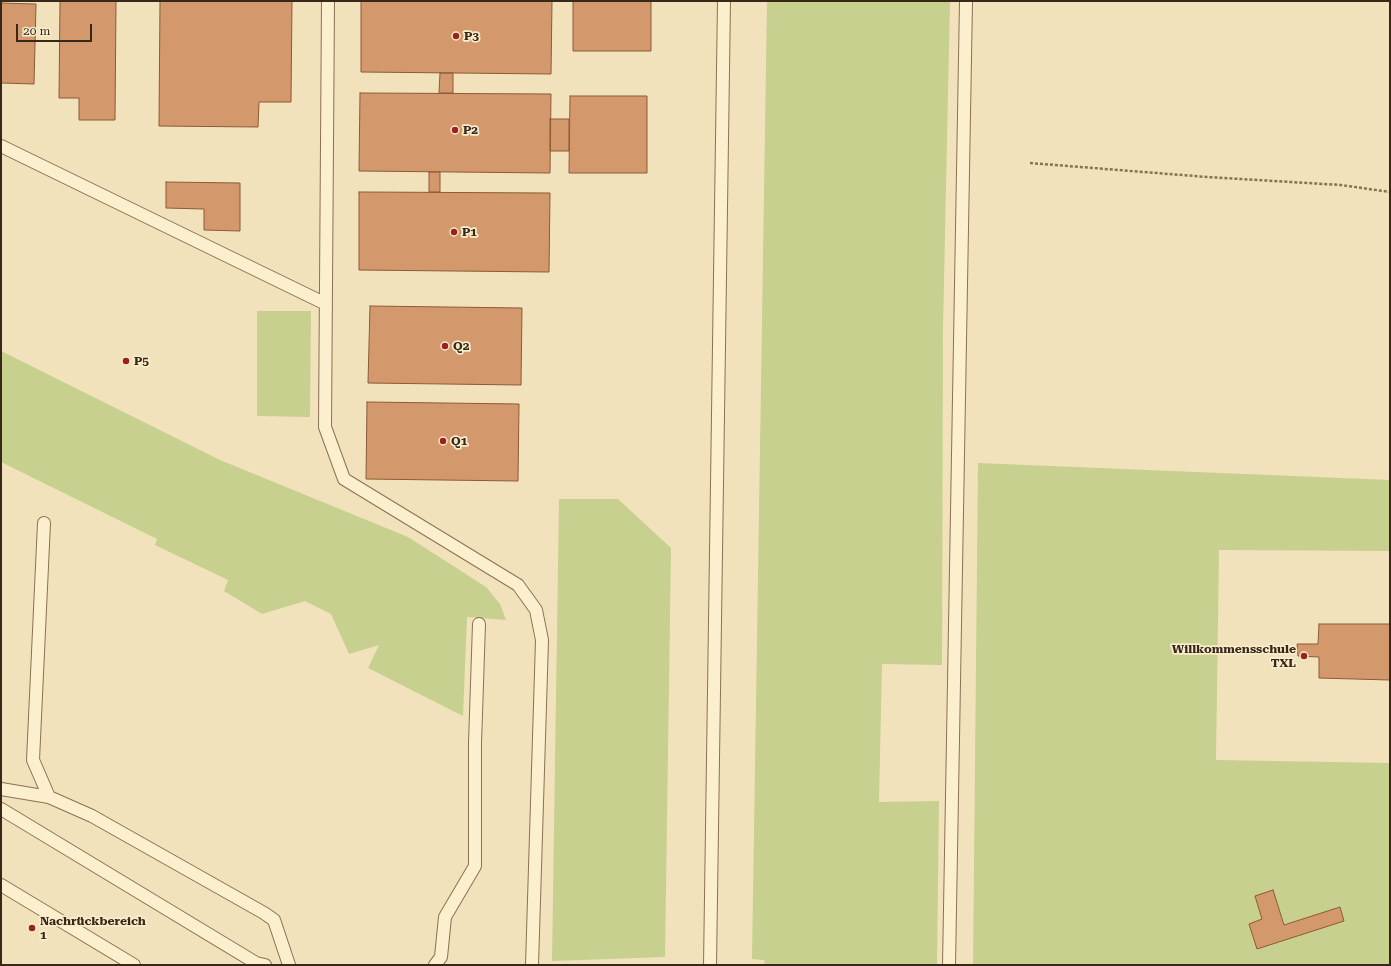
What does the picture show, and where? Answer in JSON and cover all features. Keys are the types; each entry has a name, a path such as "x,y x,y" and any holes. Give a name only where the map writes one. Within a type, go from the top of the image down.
{"lane":[{"path":"328,1 325,427 344,479 518,585 536,610 542,640 532,965"},
{"path":"710,965 724,1"},
{"path":"949,965 966,1"},
{"path":"1,146 326,304"},
{"path":"44,523 33,760 49,797"},
{"path":"435,965 441,957 446,917 474,866 475,743 479,624"},
{"path":"1,789 49,797 92,816 274,920 289,965"},
{"path":"1,809 256,963 265,965"},
{"path":"1,885 134,965"}],"path":[{"path":"1030,163 1341,185 1390,192"}],"green space":[{"path":"767,1 950,1 943,327 942,665 882,664 879,802 939,801 937,965 765,965 764,960 752,959"},
{"path":"257,311 311,311 310,417 257,416"},
{"path":"1,351 220,460 408,537 486,587 500,604 506,620 467,617 463,716 368,668 379,645 349,654 331,614 305,601 262,614 224,591 228,580 155,545 157,539 1,462"},
{"path":"978,463 1390,480 1390,551 1219,550 1216,760 1390,763 1390,965 973,965"},
{"path":"559,499 618,499 671,548 665,957 552,961"}],"building":[{"path":"60,1 116,1 115,120 79,120 79,98 59,98"},
{"path":"160,1 292,1 291,102 259,102 258,127 159,126"},
{"name":"P3","path":"361,1 552,1 551,74 361,72"},
{"path":"573,1 651,1 651,51 573,51"},
{"path":"1,3 36,4 34,84 1,83"},
{"path":"440,73 453,73 453,93 439,93"},
{"name":"P2","path":"360,93 551,94 550,173 359,171"},
{"path":"570,96 647,96 647,173 569,173"},
{"path":"550,119 569,119 569,151 550,151"},
{"path":"429,172 440,172 440,192 429,192"},
{"path":"166,182 240,183 240,231 204,230 204,209 166,208"},
{"name":"P1","path":"359,192 550,193 549,272 359,270"},
{"name":"Q2","path":"370,306 522,308 521,385 368,383"},
{"name":"Q1","path":"367,402 519,404 518,481 366,479"},
{"path":"1319,624 1390,624 1390,680 1319,678 1319,657 1298,656 1297,644 1318,644"},
{"path":"1273,890 1284,925 1340,907 1344,921 1257,949 1249,924 1262,919 1255,896"}],"place":[{"name":"P3","path":"456,36"},
{"name":"P2","path":"455,130"},
{"name":"P1","path":"454,232"},
{"name":"Q2","path":"445,346"},
{"name":"P5","path":"126,361"},
{"name":"Q1","path":"443,441"},
{"name":"Willkommensschule TXL","path":"1304,656"},
{"name":"Nachrückbereich 1","path":"32,928"}]}
